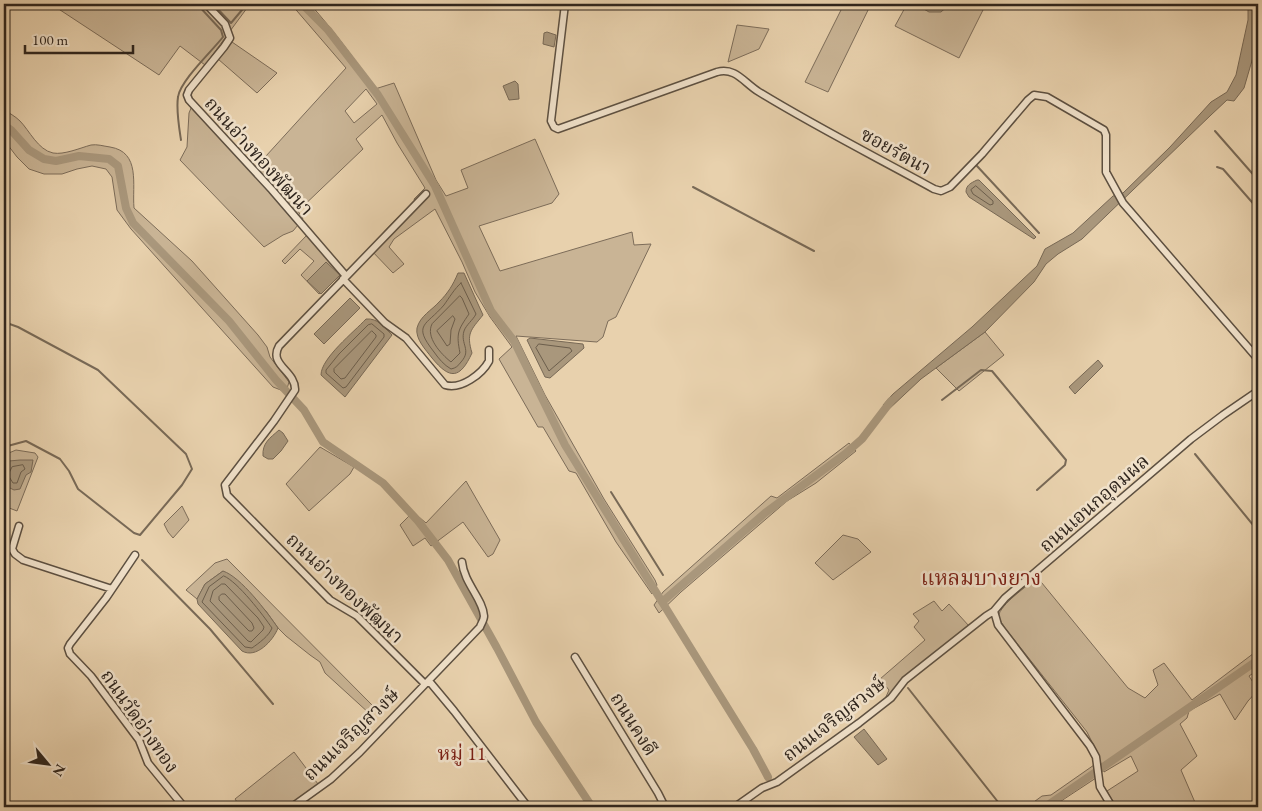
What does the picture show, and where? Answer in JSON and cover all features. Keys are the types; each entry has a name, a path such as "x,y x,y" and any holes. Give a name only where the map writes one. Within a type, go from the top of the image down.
{"street":[{"name":"ถนนอ่างทองพัฒนา","path":"206,4 225,24 230,38 190,90 187,95 189,100 272,190 385,323 406,338 445,385 454,387 475,376 487,365 490,356 489,350"},
{"name":"ซอยรัตนา","path":"565,4 552,121 554,127 558,129 725,70 735,73 757,91 817,126 940,191 950,187 982,154 1028,100 1039,95 1047,97 1104,130 1106,135 1106,172 1116,193 1258,359"},
{"name":"ถนนอ่างทองพัฒนา","path":"426,194 279,346 275,352 276,358 294,379 295,390 286,406 225,485 227,495 330,600 357,616 427,682"},
{"name":"ถนนเอนกอุดมผล","path":"994,611 1006,598 1191,439 1223,414 1258,391"},
{"path":"18,526 12,549 22,560 112,589"},
{"name":"ถนนวัดอ่างทอง","path":"135,555 70,644 69,651 91,676 139,740 148,763 184,807"},
{"name":"ถนนเจริญสวงษ์","path":"292,807 341,770 481,624 484,616 481,606 466,580 462,562"},
{"path":"994,611 998,625 1090,746 1096,757 1100,787 1112,807"},
{"name":"ถนนเจริญสวงษ์","path":"735,807 762,788 777,782 859,723 891,698 905,680 994,611"},
{"name":"ถนนคงดี","path":"575,657 665,807"},
{"path":"427,682 454,711 528,807"}],"shaded area":[{"path":"51,4 250,4 205,65 180,46 159,75"},
{"path":"291,4 310,4 344,45 375,89 394,83 436,180 446,196 468,188 461,170 535,139 559,194 552,203 479,226 500,271 632,232 634,245 651,244 616,317 608,321 603,337 597,342 516,336 545,395 604,499 655,580 657,585 652,594 616,542 576,473 569,471 543,427 538,427 499,359 512,347 490,317 475,292 435,209 394,239 389,247 404,264 393,273 369,248 397,218 416,204 414,199 425,188 382,115 356,139 363,149 298,211 303,219 293,231 264,247 180,160 187,147 189,113 194,101 256,167 346,68","holes":["366,89 377,104 354,123 345,111"]},
{"path":"844,4 871,4 828,92 805,82"},
{"path":"907,4 986,4 959,58 895,26"},
{"path":"737,25 769,29 759,49 728,62"},
{"path":"232,42 277,73 257,93 218,59"},
{"path":"4,110 20,121 38,144 53,153 62,153 96,145 120,150 127,155 133,171 134,208 192,261 258,335 267,347 270,357 289,382 286,392 273,387 131,229 117,210 112,177 106,169 92,166 62,174 44,174 29,169 4,140"},
{"path":"307,235 342,274 319,294 301,275 314,261 300,249 285,264 282,261"},
{"path":"985,332 1004,355 959,391 936,368"},
{"path":"849,443 856,451 816,483 787,501 659,613 654,605 663,592 771,496 777,498"},
{"path":"320,447 354,467 350,474 309,511 286,484"},
{"path":"16,450 35,453 38,457 17,511 4,506 4,455"},
{"path":"466,481 500,540 493,554 488,557 463,522 431,546 425,538 413,546 400,525 413,512 426,523"},
{"path":"182,506 189,520 173,538 164,524"},
{"path":"843,535 858,539 871,552 833,580 815,563"},
{"path":"227,559 373,706 373,714 370,714 325,673 320,662 286,636 266,611 223,571 205,584 197,599 186,590 215,563"},
{"path":"1037,577 1128,688 1145,698 1158,685 1153,670 1164,663 1192,700 1258,650 1258,670 1249,676 1258,690 1235,720 1220,694 1189,711 1187,718 1180,724 1197,756 1181,770 1197,807 1116,807 1107,791 1138,771 1131,756 1104,772 1087,732 998,617 1004,606"},
{"path":"934,601 942,611 949,604 969,626 891,696 885,699 889,690 880,679 925,640 914,627 919,621 913,614"},
{"path":"294,752 318,784 288,807 236,807 239,805 235,799"},
{"path":"1094,765 1096,778 1052,807 1027,807 1042,796 1051,795"}],"water":[{"path":"922,4 950,4 941,12 929,12 922,8"},
{"path":"1248,4 1258,4 1258,40 1244,88 1234,101 1227,100 1082,239 1046,264 1034,282 985,332 921,379 888,410 883,405 893,394 972,327 1037,266 1045,249 1073,233 1113,196 1123,193 1170,147 1211,102 1227,92 1236,75 1248,20"},
{"path":"544,33 556,35 554,47 543,44"},
{"path":"515,81 518,84 519,99 509,100 503,86"},
{"path":"977,180 1036,237 1034,239 969,197 966,192 967,188"},
{"path":"326,262 340,275 321,294 307,281"},
{"path":"458,273 464,273 483,315 471,332 472,353 468,362 459,372 454,374 444,370 432,358 418,336 417,328 426,314 445,295"},
{"path":"350,298 360,308 324,344 314,334"},
{"path":"366,319 374,320 392,335 345,397 321,375 322,368 332,353"},
{"path":"530,338 583,344 584,348 550,378 545,377 527,340"},
{"path":"1098,360 1103,366 1075,394 1069,387"},
{"path":"279,430 288,441 273,459 268,459 263,456 264,448 267,441"},
{"path":"33,460 31,472 26,475 20,489 14,490 8,487 6,467 9,461"},
{"path":"223,571 238,580 245,587 278,628 268,643 258,651 247,653 242,651 198,604 197,599 205,584"},
{"path":"864,729 887,759 878,765 854,737"}],"waterway":[{"path":"181,140 177,107 180,90 190,75 223,37 221,30 197,4"},
{"path":"213,4 231,23 247,4"},
{"path":"302,4 328,30 378,95 435,186 491,311 514,341 565,445 753,749 768,777"},
{"path":"4,125 29,150 44,159 56,161 79,156 109,159 118,166 126,208 133,223 229,321 276,380 304,410 323,442 383,483 418,521 448,560 536,722 592,807"},
{"path":"1215,131 1258,180"},
{"path":"977,166 1039,233"},
{"path":"1217,167 1223,169 1258,209"},
{"path":"693,187 814,251"},
{"path":"4,322 18,327 98,370 186,454 192,469 182,485 140,535 134,533 78,489 69,471 60,459 26,441 4,447"},
{"path":"942,400 981,370 992,371 1066,460 1065,465 1037,490"},
{"path":"662,602 765,513 845,454 862,439 891,401"},
{"path":"1195,454 1258,531"},
{"path":"611,492 663,575"},
{"path":"142,560 210,629 273,704"},
{"path":"1045,807 1258,660"},
{"path":"908,688 1002,807"}],"district":[{"name":"แหลมบางยาง","path":"981,577"},
{"name":"หมู่ 11","path":"462,753"}]}
